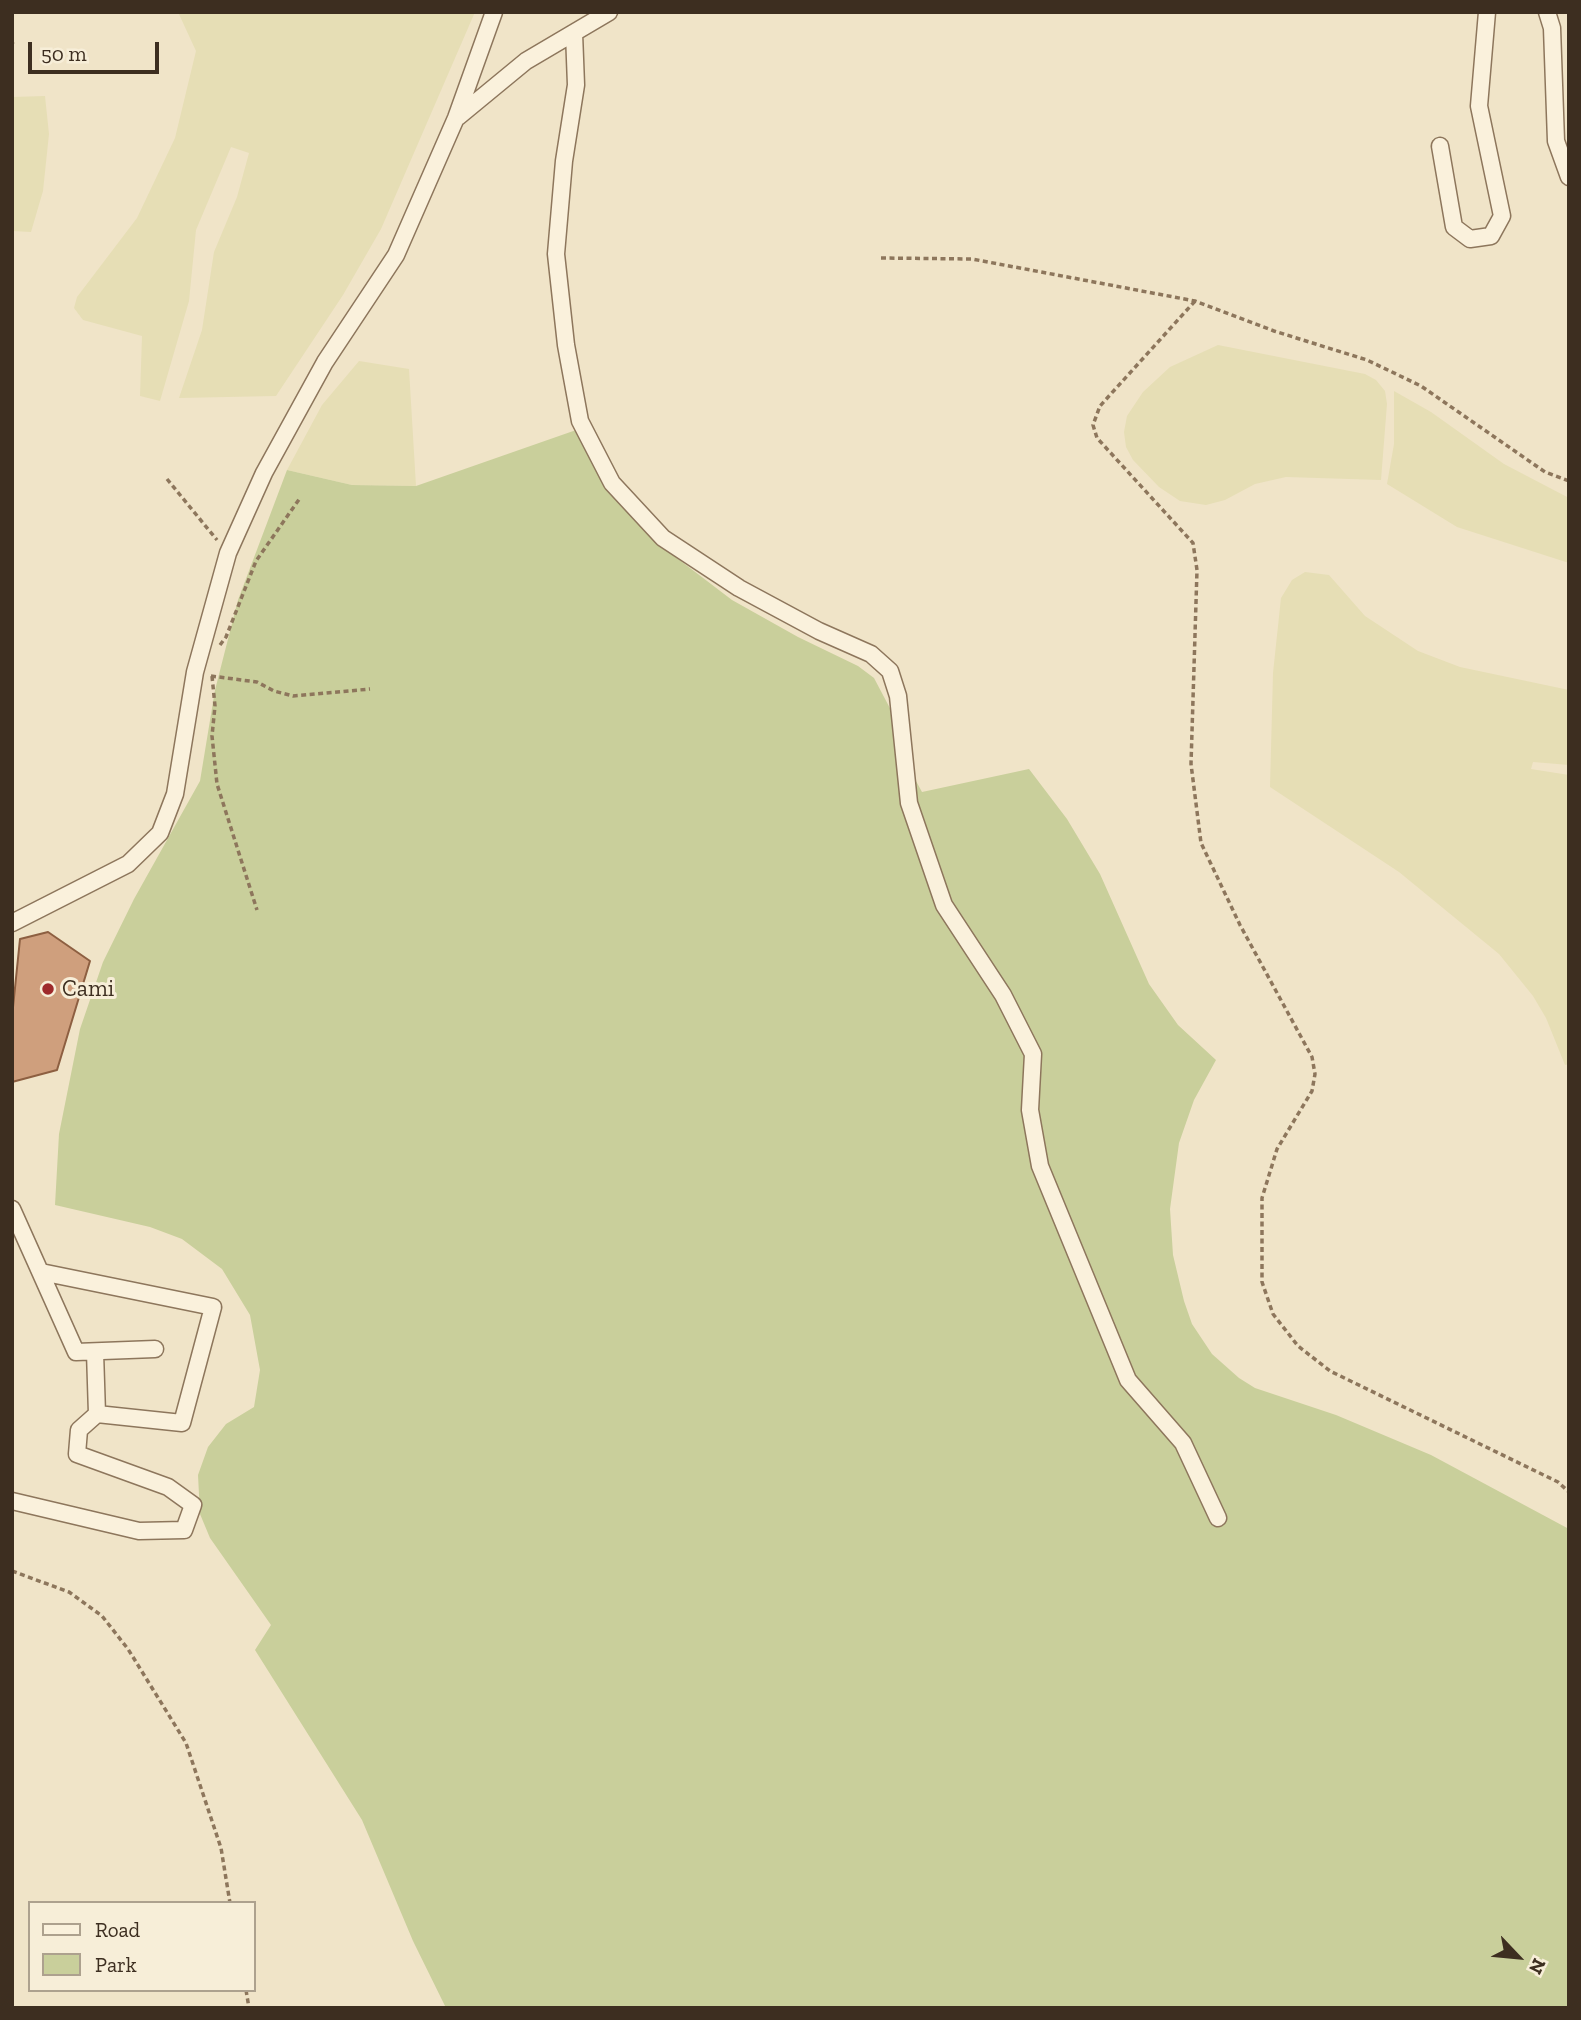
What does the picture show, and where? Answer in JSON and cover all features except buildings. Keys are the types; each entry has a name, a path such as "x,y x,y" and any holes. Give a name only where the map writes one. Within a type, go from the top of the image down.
{"street":[{"path":"12,923 128,864 160,833 175,794 200,651 228,553 264,473 319,373 396,256 456,118 494,12"},
{"path":"456,118 526,61 609,12"},
{"path":"1440,146 1454,227 1471,239 1491,236 1502,216 1479,106 1486,52 1487,12"},
{"path":"1548,12 1552,28 1556,141 1569,177"},
{"path":"574,33 576,85 564,161 556,254 566,345 580,421 612,483 663,538 739,588 819,631 871,654 890,671 898,696 909,803 944,905 1003,995 1033,1054 1030,1110 1040,1166 1128,1380 1183,1443 1218,1518"},
{"path":"12,1209 76,1352 155,1349"},
{"path":"12,1501 139,1531 184,1530 192,1505 168,1487 77,1454 79,1430 97,1414 182,1423 213,1307 41,1272"},
{"path":"95,1352 97,1414"}],"path":[{"path":"881,258 972,259 1195,301 1274,331 1367,360 1420,386 1545,471 1569,481"},
{"path":"1195,301 1100,406 1093,425 1097,438 1193,543 1197,570 1191,764 1201,843 1240,925 1312,1057 1312,1091 1277,1149 1262,1198 1262,1282 1273,1314 1298,1346 1330,1371 1558,1482 1569,1492"},
{"path":"167,479 228,553"},
{"path":"200,651 215,648 225,641 256,561 300,498"},
{"path":"257,910 217,784 212,736 215,706 212,677 257,682 274,691 293,696 370,689"},
{"path":"12,1571 69,1592 102,1616 128,1648 186,1743 221,1848 230,1901"}],"shaded area":[{"path":"178,12 475,12 381,229 343,295 276,396 179,398 202,330 214,252 237,197 249,153 231,147 196,230 189,301 160,401 140,396 142,336 83,320 74,308 77,297 137,218 175,138 196,51"},
{"path":"45,96 49,134 43,191 31,232 12,231 12,97"},
{"path":"1218,345 1365,374 1376,380 1385,391 1387,404 1381,480 1286,477 1255,484 1225,500 1206,505 1180,501 1159,487 1133,460 1126,447 1124,432 1127,416 1143,392 1170,367"},
{"path":"359,361 409,369 416,486 352,485 287,470 322,405"},
{"path":"1394,391 1431,412 1504,464 1569,498 1569,563 1457,527 1387,484 1394,444"},
{"path":"1305,572 1329,575 1365,616 1418,651 1460,667 1569,690 1569,765 1533,762 1531,769 1569,775 1569,1064 1565,1065 1546,1018 1533,996 1499,954 1399,872 1270,787 1273,673 1281,598 1292,580"}],"green space":[{"path":"579,429 592,463 611,494 665,549 732,600 798,637 858,666 874,678 893,714 911,772 922,792 1029,769 1067,819 1100,874 1149,984 1178,1025 1216,1060 1194,1100 1179,1143 1170,1209 1173,1255 1184,1301 1192,1324 1212,1354 1255,1388 1336,1415 1431,1455 1569,1529 1569,2008 446,2008 413,1941 362,1820 255,1650 271,1625 210,1538 200,1514 198,1475 208,1447 226,1424 254,1407 260,1370 250,1315 222,1269 182,1239 150,1227 55,1205 59,1134 80,1029 103,962 134,899 200,781 215,690 238,600 287,470 352,485 416,486"}],"place":[{"name":"Cami","path":"48,989"}]}
